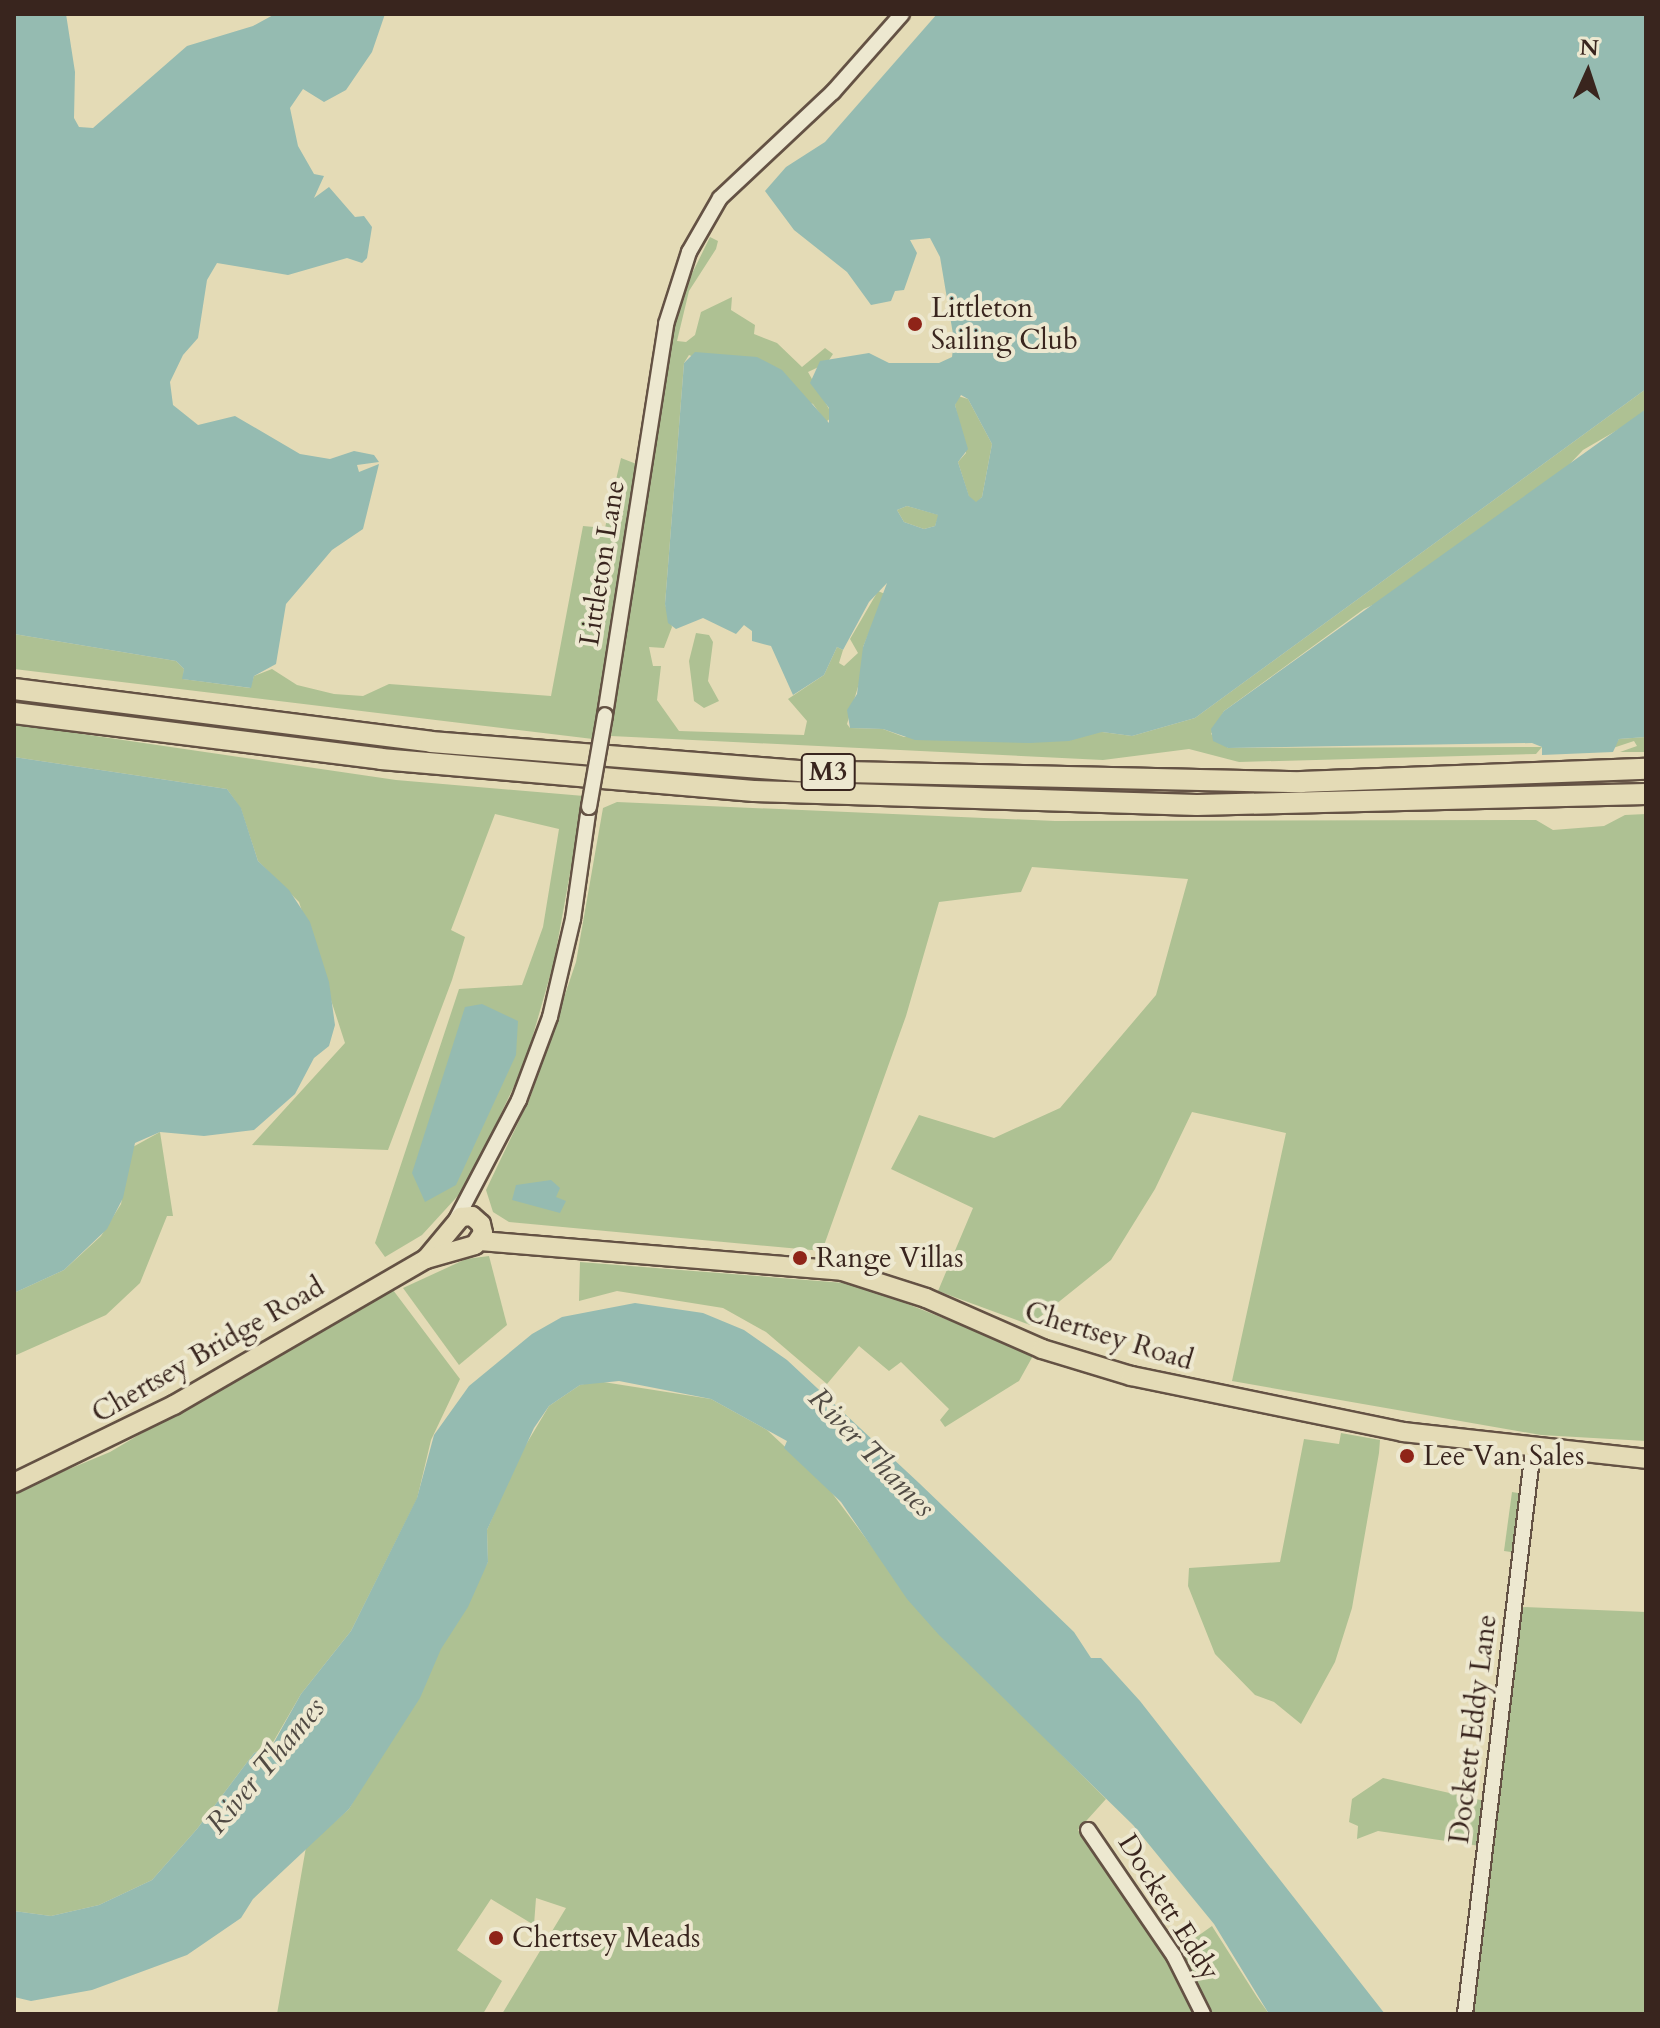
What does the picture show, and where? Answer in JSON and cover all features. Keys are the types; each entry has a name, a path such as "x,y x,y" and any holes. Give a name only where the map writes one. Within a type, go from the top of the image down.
{"highway":[{"name":"M3","path":"14,689 431,742 802,771 1256,782 1646,769"},
{"name":"M3","path":"14,713 381,759 754,791 1197,805 1646,794"}],"main road":[{"path":"453,1226 476,1234"},
{"path":"453,1226 476,1234"},
{"name":"Chertsey Bridge Road","path":"426,1259 453,1226"},
{"name":"Chertsey Bridge Road","path":"14,1483 159,1414 426,1259 476,1234"},
{"name":"Chertsey Road","path":"476,1234 516,1242 842,1271 926,1298 1042,1349 1131,1376 1394,1431 1533,1450 1646,1459"}],"street":[{"name":"Littleton Lane","path":"453,1226 477,1187 519,1100 550,1017 573,919 666,324 689,252 720,198 833,92 902,14"},
{"path":"476,1234 477,1187"},
{"name":"Dockett Eddy Lane","path":"1465,2014 1533,1450"},
{"name":"Dockett Eddy","path":"1088,1830 1174,1956 1203,2014"}],"green space":[{"path":"710,237 718,241 716,249 689,291 677,341 686,342 695,335 701,312 732,297 731,310 755,325 754,334 777,343 802,367 825,348 833,354 827,363 808,372 833,416 826,422 813,404 689,355 684,363 665,604 672,627 664,648 649,647 653,666 661,666 657,700 679,731 804,735 807,721 788,699 824,675 837,647 843,650 839,663 844,666 858,653 850,639 878,591 885,594 863,647 865,663 847,724 850,728 883,729 904,737 1102,732 1132,736 1195,718 1646,389 1646,409 1638,418 1583,450 1564,470 1390,597 1364,609 1224,711 1211,734 1228,748 1542,747 1536,754 1239,762 1189,749 1103,760 611,736 671,332 682,294"},
{"path":"958,396 968,399 992,444 982,497 976,503 969,497 958,462 966,453 955,405"},
{"path":"621,458 639,465 593,739 14,669 14,634 176,661 184,669 183,679 250,688 254,676 272,669 297,685 334,694 363,696 389,684 551,696 583,526 605,528"},
{"path":"907,506 939,515 935,526 924,529 904,522 897,510"},
{"path":"696,633 709,635 713,642 708,681 719,701 704,708 694,701 689,661"},
{"path":"14,724 396,780 584,796 554,962 525,1063 466,1187 422,1235 385,1257 375,1243 459,989 522,985 543,927 559,829 495,814 451,930 465,937 452,980 388,1150 252,1145 345,1043 299,902 258,861 241,809 227,789 14,757"},
{"path":"1646,737 1646,752 1620,752 1637,746 1634,741 1613,748 1619,739"},
{"path":"617,802 1055,821 1536,820 1553,830 1604,826 1625,815 1646,814 1646,1441 1541,1435 1232,1381 1286,1133 1192,1112 1155,1189 1111,1260 1030,1325 938,1291 973,1208 891,1169 919,1115 994,1138 1060,1108 1156,995 1188,879 1032,867 1021,892 939,902 906,1016 822,1251 509,1222 493,1212 486,1190 530,1098 576,962 603,808"},
{"path":"160,1132 173,1216 167,1216 140,1283 106,1315 14,1356 14,1293 64,1270 101,1236 121,1204 131,1148"},
{"path":"489,1256 507,1325 459,1365 403,1288 466,1259"},
{"path":"580,1262 857,1284 1034,1354 1019,1381 945,1427 940,1420 949,1409 901,1362 889,1371 859,1346 827,1384 766,1332 723,1308 617,1291 579,1301"},
{"path":"390,1286 460,1379 431,1440 417,1499 351,1631 301,1694 272,1744 254,1753 197,1829 152,1880 99,1905 51,1916 14,1911 14,1492 110,1452"},
{"path":"597,1381 711,1399 767,1430 826,1485 926,1619 1106,1799 1078,1830 1155,1934 1199,2014 502,2014 566,1908 536,1898 534,1925 491,1899 457,1950 502,1981 483,2014 277,2014 306,1847 349,1809 488,1562 487,1530 518,1458 549,1406 580,1385"},
{"path":"1341,1433 1380,1440 1379,1453 1352,1608 1335,1662 1301,1724 1274,1702 1255,1695 1215,1654 1188,1586 1189,1568 1280,1562 1304,1439 1339,1444"},
{"path":"1512,1492 1524,1494 1518,1553 1504,1551"},
{"path":"1521,1607 1646,1612 1646,2014 1471,2014"},
{"path":"1383,1778 1485,1801 1480,1846 1378,1831 1357,1839 1358,1826 1349,1822 1352,1799"},
{"path":"1212,1926 1269,2014 1209,2014 1178,1950"}],"water":[{"path":"14,14 66,14 75,72 74,118 79,127 93,128 187,46 253,26 275,14 385,14 372,52 346,90 324,102 303,89 290,108 298,146 314,174 324,176 314,198 329,187 355,217 364,216 372,227 367,258 362,263 347,258 288,275 217,263 207,280 198,338 183,355 170,382 173,405 198,425 235,416 300,454 330,459 354,451 374,455 379,462 357,465 359,472 379,464 363,529 332,550 286,604 276,664 254,676 251,688 182,679 184,669 176,661 14,634"},
{"path":"937,14 1646,14 1646,389 1195,718 1132,736 1102,732 1069,741 1030,743 915,740 883,729 850,728 847,710 857,694 863,647 887,583 869,602 843,650 837,647 824,675 793,695 771,646 752,641 752,631 744,625 736,634 703,618 676,629 668,623 665,604 684,363 695,352 757,357 782,370 829,423 829,408 810,383 820,361 869,353 889,363 939,363 952,357 954,340 940,257 930,238 910,240 917,253 904,290 895,291 891,301 871,305 847,272 794,230 765,191 786,167 825,142","holes":["961,395 968,399 992,444 982,497 976,502 969,496 958,462 968,449 955,405","907,506 938,515 935,526 924,529 904,522 897,510"]},
{"path":"1646,409 1646,737 1619,739 1613,752 1542,755 1542,747 1532,743 1228,748 1213,741 1211,729 1224,711"},
{"path":"14,757 227,789 241,808 258,861 289,890 310,922 329,982 335,1025 329,1046 314,1058 295,1094 254,1130 204,1136 160,1132 135,1143 123,1198 107,1229 64,1270 14,1293"},
{"path":"482,1004 518,1021 516,1055 456,1185 425,1202 412,1173 465,1007"},
{"path":"551,1180 560,1188 556,1197 566,1201 560,1213 512,1200 516,1185"},
{"name":"River Thames","path":"635,1303 703,1313 744,1330 787,1360 919,1483 1074,1632 1091,1658 1101,1658 1140,1701 1385,2014 1269,2014 1214,1924 1133,1825 939,1635 907,1599 841,1502 784,1448 787,1441 711,1399 619,1381 580,1385 549,1406 534,1428 487,1530 488,1562 468,1607 441,1649 420,1698 349,1809 253,1899 241,1918 187,1955 92,1990 31,2001 14,1997 14,1911 51,1916 99,1905 152,1880 197,1829 254,1753 273,1744 301,1694 351,1631 417,1498 434,1435 469,1386 532,1334 562,1317"}],"place":[{"name":"Littleton Sailing Club","path":"915,324"},
{"name":"Range Villas","path":"800,1258"},
{"name":"Lee Van Sales","path":"1407,1456"},
{"name":"Chertsey Meads","path":"496,1938"}]}
